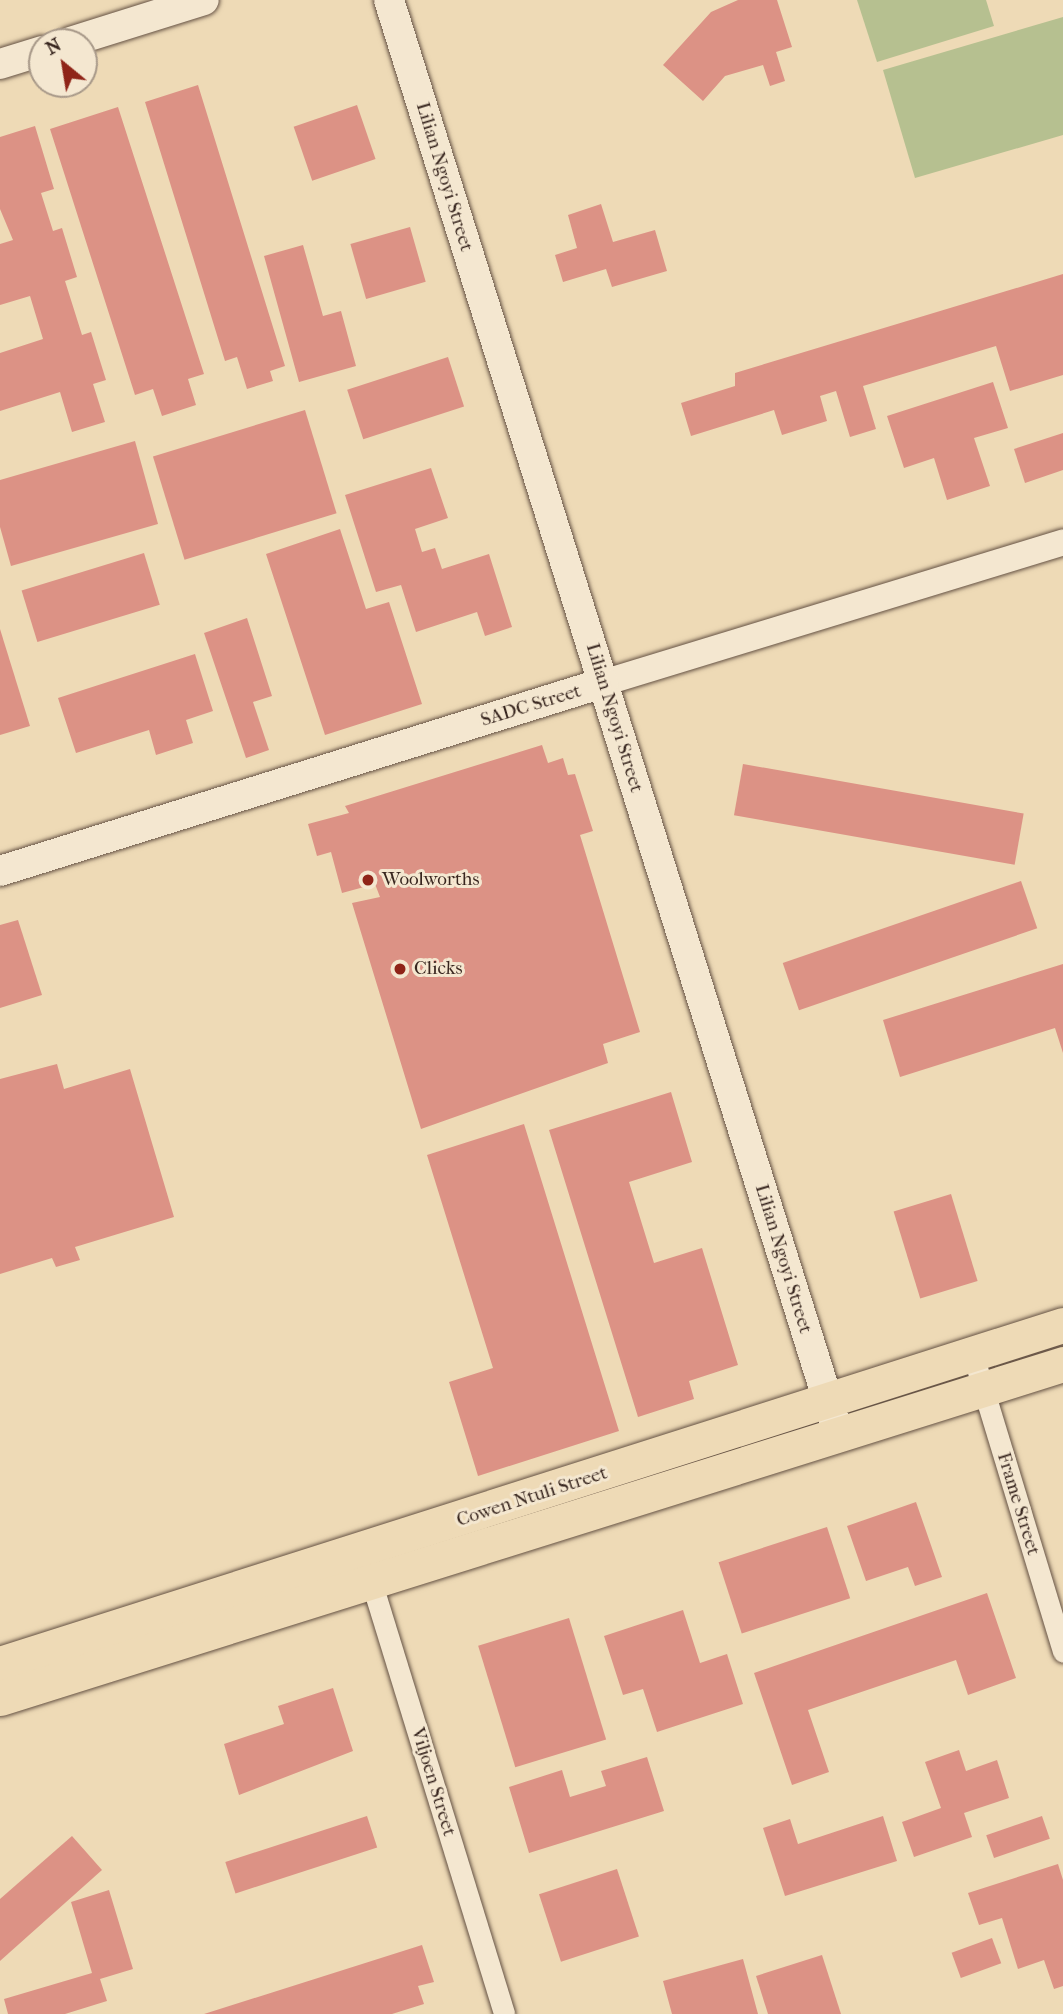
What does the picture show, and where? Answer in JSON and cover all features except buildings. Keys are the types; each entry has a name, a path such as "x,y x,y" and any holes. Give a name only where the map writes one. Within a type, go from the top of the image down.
{"highway":[{"name":"Cowen Ntuli Street","path":"0,1664 1063,1325"},
{"name":"Cowen Ntuli Street","path":"0,1698 371,1584 1063,1364"}],"main road":[{"path":"98,33 204,0"},
{"name":"Lilian Ngoyi Street","path":"389,0 839,1436"},
{"path":"0,64 28,55"},
{"name":"SADC Street","path":"0,871 603,683"}],"street":[{"name":"SADC Street","path":"603,683 1063,542"},
{"name":"Frame Street","path":"973,1355 1063,1653"},
{"name":"Viljoen Street","path":"362,1550 504,2014"}],"green space":[{"path":"857,0 986,0 994,26 877,62"},
{"path":"1063,17 1063,135 915,178 883,70"}],"place":[{"name":"Woolworths","path":"368,880"},
{"name":"Clicks","path":"400,969"}]}
